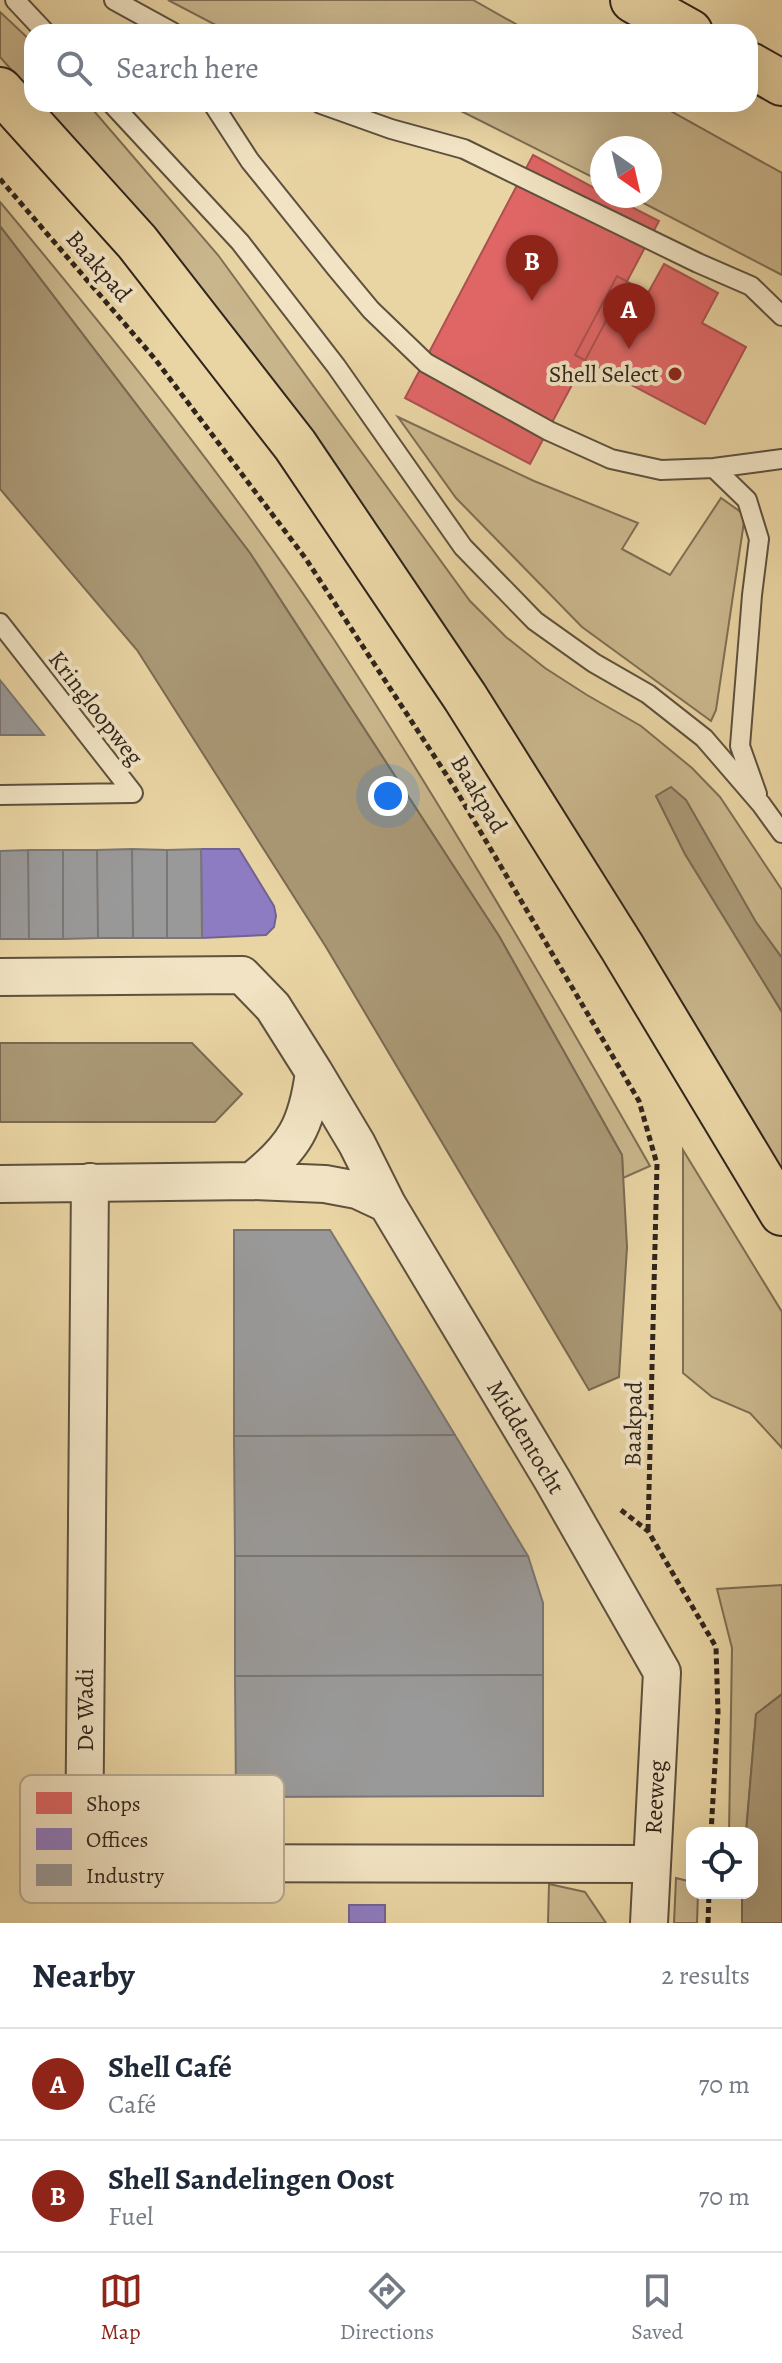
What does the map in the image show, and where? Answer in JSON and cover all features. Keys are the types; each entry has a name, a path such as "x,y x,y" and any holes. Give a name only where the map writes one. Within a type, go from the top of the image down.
{"highway":[{"path":"633,0 676,24"},
{"path":"758,70 782,83"},
{"path":"0,90 137,242 295,445 465,697 622,947 782,1213"}],"street":[{"name":"Middentocht","path":"0,977 242,975 273,1007 357,1144 387,1204 553,1481 662,1672"},
{"path":"252,1181 280,1159 291,1144 309,1107 314,1072"},
{"path":"0,1184 252,1181 325,1184 357,1190 387,1204"},
{"name":"De Wadi","path":"85,1775 90,1182"},
{"name":"Reeweg","path":"649,1923 662,1672"},
{"name":"De Wadi","path":"284,1863 651,1864"}],"lane":[{"path":"15,0 38,24"},
{"path":"114,0 156,24"},
{"path":"119,112 240,242 336,366 463,547 535,621 594,663 648,694 704,738 782,833"},
{"path":"218,112 250,161 371,310 426,363 549,431 611,459 661,470 714,468 782,459"},
{"path":"343,112 464,149 751,286 782,316"},
{"path":"714,468 747,500 759,539 740,746 761,804"},
{"name":"Kringloopweg","path":"0,623 133,793 0,795"}],"path":[{"name":"Baakpad","path":"0,179 155,359 306,559 453,785 639,1101 657,1164 648,1531"},
{"path":"708,1923 709,1899"}],"shaded area":[{"path":"168,0 473,0 516,24 214,24"},
{"path":"0,12 24,34 24,84 0,57"},
{"path":"47,112 95,112 218,255 470,601 506,637 545,668 641,726 692,768 720,797 782,890 782,958 656,796 685,854 782,1012 782,1186"},
{"path":"463,112 672,112 782,173 782,275 653,208 662,208 662,136 590,136 590,176"},
{"path":"0,202 172,415 255,525 333,638 495,899 650,1166 623,1178 622,1155 499,936 250,553 0,226"},
{"path":"0,226 250,553 499,936 622,1155 627,1247 619,1377 589,1390 326,947 137,650 0,489"},
{"path":"398,417 534,481 638,523 622,549 670,575 721,498 745,515 716,710 711,721 582,627 456,498"},
{"path":"671,787 686,800 756,922 782,958 782,1012 685,854 656,796"},
{"path":"0,1043 192,1043 242,1094 215,1122 0,1122"},
{"path":"683,1150 782,1312 782,1448 750,1413 712,1397 683,1373"},
{"path":"782,1585 782,1694 756,1715 747,1827 729,1827 732,1648 717,1589"},
{"path":"782,1694 782,1923 742,1923 742,1899 758,1899 758,1827 747,1827 756,1714"},
{"path":"676,1878 686,1880 686,1899 698,1899 697,1923 674,1923"},
{"path":"549,1884 585,1892 606,1923 548,1923"}],"building: Shops":[{"path":"533,155 590,186 590,208 634,208 659,221 530,464 405,398"},
{"path":"664,264 718,293 702,323 746,347 705,424 575,355 617,276 648,293"}],"building: Offices":[{"path":"201,849 239,849 274,906 274,927 266,935 202,938"},
{"path":"349,1905 385,1905 385,1923 349,1923"}],"building: Industry":[{"path":"0,680 44,735 0,735"},
{"path":"132,849 133,938 98,938 97,850"},
{"path":"132,849 167,850 167,938 133,938"},
{"path":"201,849 202,938 167,938 167,850"},
{"path":"28,850 29,939 0,939 0,851"},
{"path":"28,850 63,850 63,939 29,939"},
{"path":"63,850 97,850 98,938 63,939"},
{"path":"234,1230 330,1230 455,1435 234,1436"},
{"path":"455,1435 528,1556 235,1556 234,1436"},
{"path":"235,1556 528,1556 543,1603 543,1675 235,1676"},
{"path":"543,1675 543,1796 284,1797 284,1775 236,1775 235,1676"}],"place":[{"name":"Shell Sandelingen Oost","path":"532,301"},
{"name":"Shell Café","path":"629,349"},
{"name":"Shell Select","path":"675,374"}]}
